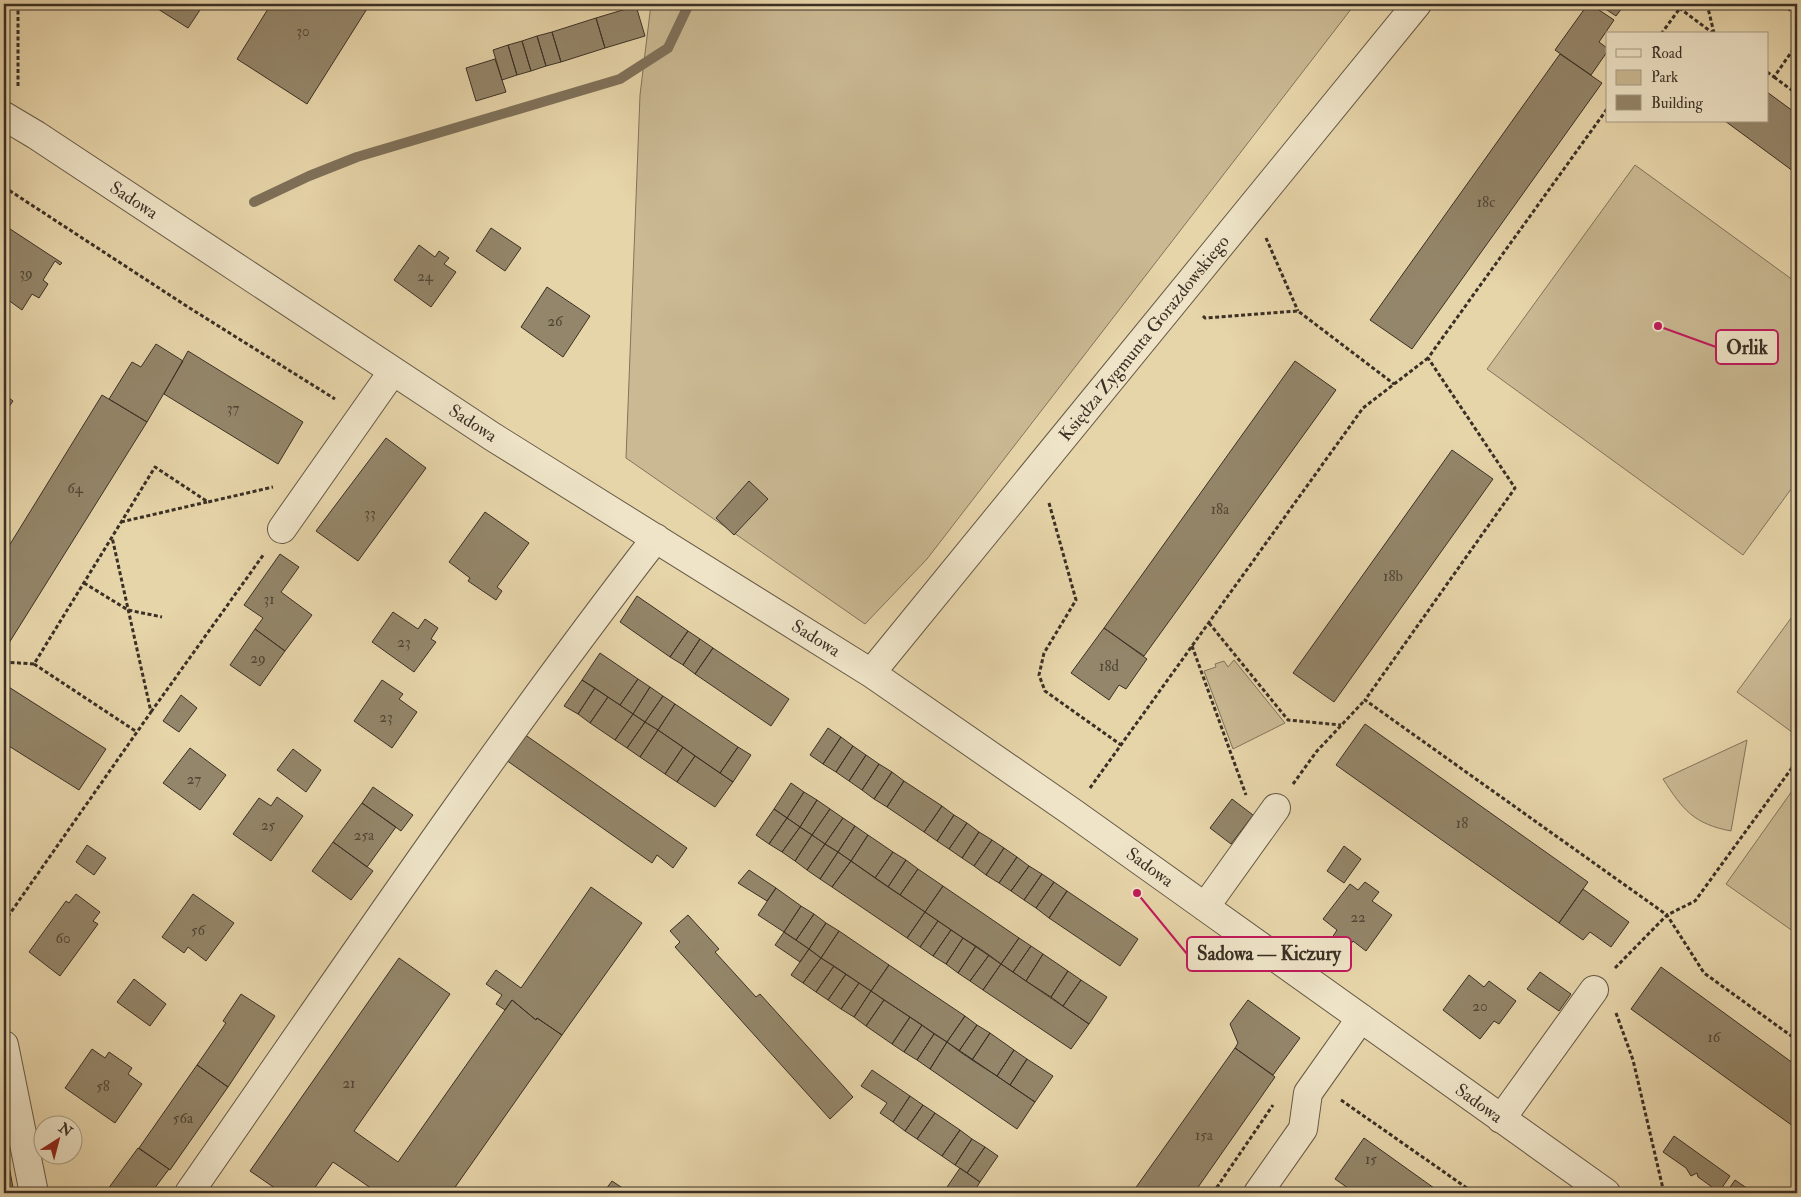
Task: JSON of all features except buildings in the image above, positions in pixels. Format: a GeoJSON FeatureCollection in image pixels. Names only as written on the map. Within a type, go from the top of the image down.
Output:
{"type":"FeatureCollection","features":[{"type":"Feature","properties":{"kind":"street","name":"Księdza Zygmunta Gorazdowskiego"},"geometry":{"type":"LineString","coordinates":[[871,673],[1417,4]]}},
{"type":"Feature","properties":{"kind":"street","name":"Sadowa"},"geometry":{"type":"LineString","coordinates":[[4,116],[36,135],[493,437],[871,673],[1072,812],[1606,1193]]}},
{"type":"Feature","properties":{"kind":"street"},"geometry":{"type":"LineString","coordinates":[[282,529],[393,371]]}},
{"type":"Feature","properties":{"kind":"street"},"geometry":{"type":"LineString","coordinates":[[189,1193],[528,707],[656,538]]}},
{"type":"Feature","properties":{"kind":"street"},"geometry":{"type":"LineString","coordinates":[[1205,907],[1276,808]]}},
{"type":"Feature","properties":{"kind":"street"},"geometry":{"type":"LineString","coordinates":[[1501,1119],[1599,984]]}},
{"type":"Feature","properties":{"kind":"street"},"geometry":{"type":"LineString","coordinates":[[1258,1193],[1303,1129],[1308,1093],[1361,1018]]}},
{"type":"Feature","properties":{"kind":"street"},"geometry":{"type":"LineString","coordinates":[[4,1045],[34,1193]]}},
{"type":"Feature","properties":{"kind":"path"},"geometry":{"type":"LineString","coordinates":[[18,4],[18,86]]}},
{"type":"Feature","properties":{"kind":"path"},"geometry":{"type":"LineString","coordinates":[[1674,4],[1711,32]]}},
{"type":"Feature","properties":{"kind":"path"},"geometry":{"type":"LineString","coordinates":[[1707,4],[1714,32]]}},
{"type":"Feature","properties":{"kind":"path"},"geometry":{"type":"LineString","coordinates":[[1782,4],[1797,15]]}},
{"type":"Feature","properties":{"kind":"path"},"geometry":{"type":"LineString","coordinates":[[1662,32],[1680,8]]}},
{"type":"Feature","properties":{"kind":"path"},"geometry":{"type":"LineString","coordinates":[[1774,77],[1797,44]]}},
{"type":"Feature","properties":{"kind":"path"},"geometry":{"type":"LineString","coordinates":[[1768,73],[1797,94]]}},
{"type":"Feature","properties":{"kind":"path"},"geometry":{"type":"LineString","coordinates":[[1085,795],[1363,408],[1428,358],[1606,110]]}},
{"type":"Feature","properties":{"kind":"path"},"geometry":{"type":"LineString","coordinates":[[4,187],[196,312],[341,403]]}},
{"type":"Feature","properties":{"kind":"path"},"geometry":{"type":"LineString","coordinates":[[1244,216],[1265,235],[1298,311],[1394,384]]}},
{"type":"Feature","properties":{"kind":"path"},"geometry":{"type":"LineString","coordinates":[[1177,298],[1205,318],[1298,311]]}},
{"type":"Feature","properties":{"kind":"path"},"geometry":{"type":"LineString","coordinates":[[1192,646],[1244,795],[1276,808],[1317,751],[1365,700],[1515,488],[1428,358]]}},
{"type":"Feature","properties":{"kind":"path"},"geometry":{"type":"LineString","coordinates":[[34,664],[155,467],[208,502]]}},
{"type":"Feature","properties":{"kind":"path"},"geometry":{"type":"LineString","coordinates":[[1039,467],[1076,600],[1044,653],[1039,675],[1045,691],[1121,745]]}},
{"type":"Feature","properties":{"kind":"path"},"geometry":{"type":"LineString","coordinates":[[121,522],[278,486]]}},
{"type":"Feature","properties":{"kind":"path"},"geometry":{"type":"LineString","coordinates":[[4,922],[282,529]]}},
{"type":"Feature","properties":{"kind":"path"},"geometry":{"type":"LineString","coordinates":[[112,537],[151,712]]}},
{"type":"Feature","properties":{"kind":"path"},"geometry":{"type":"LineString","coordinates":[[84,584],[128,610],[162,617]]}},
{"type":"Feature","properties":{"kind":"path"},"geometry":{"type":"LineString","coordinates":[[1209,623],[1288,720],[1341,725]]}},
{"type":"Feature","properties":{"kind":"path"},"geometry":{"type":"LineString","coordinates":[[4,662],[34,664],[137,732]]}},
{"type":"Feature","properties":{"kind":"path"},"geometry":{"type":"LineString","coordinates":[[1365,700],[1667,916],[1704,973],[1797,1040]]}},
{"type":"Feature","properties":{"kind":"path"},"geometry":{"type":"LineString","coordinates":[[1664,1193],[1633,1060],[1599,984],[1667,916],[1696,901],[1797,761]]}},
{"type":"Feature","properties":{"kind":"path"},"geometry":{"type":"LineString","coordinates":[[1315,1082],[1474,1193]]}},
{"type":"Feature","properties":{"kind":"path"},"geometry":{"type":"LineString","coordinates":[[1213,1193],[1278,1098]]}},
{"type":"Feature","properties":{"kind":"green space"},"geometry":{"type":"Polygon","coordinates":[[[651,4],[1355,4],[927,559],[865,624],[626,458],[640,95],[651,4]]]}},
{"type":"Feature","properties":{"kind":"green space"},"geometry":{"type":"Polygon","coordinates":[[[1635,165],[1797,283],[1797,481],[1743,555],[1487,369],[1635,165]]]}},
{"type":"Feature","properties":{"kind":"green space"},"geometry":{"type":"Polygon","coordinates":[[[1797,610],[1797,733],[1796,735],[1737,692],[1797,610]]]}},
{"type":"Feature","properties":{"kind":"green space"},"geometry":{"type":"Polygon","coordinates":[[[1234,660],[1285,723],[1233,749],[1204,671],[1216,667],[1215,664],[1224,661],[1228,667],[1234,660]]]}},
{"type":"Feature","properties":{"kind":"green space"},"geometry":{"type":"Polygon","coordinates":[[[1747,740],[1731,831],[1698,820],[1677,799],[1663,779],[1747,740]]]}},
{"type":"Feature","properties":{"kind":"green space"},"geometry":{"type":"Polygon","coordinates":[[[1797,784],[1797,934],[1726,884],[1797,784]]]}},
{"type":"Feature","properties":{"kind":"waterway"},"geometry":{"type":"LineString","coordinates":[[254,202],[309,176],[357,157],[620,79],[668,48],[689,4]]}},
{"type":"Feature","properties":{"kind":"place","name":"Orlik"},"geometry":{"type":"Point","coordinates":[1658,326]}},
{"type":"Feature","properties":{"kind":"place","name":"Sadowa — Kiczury"},"geometry":{"type":"Point","coordinates":[1137,893]}}]}
